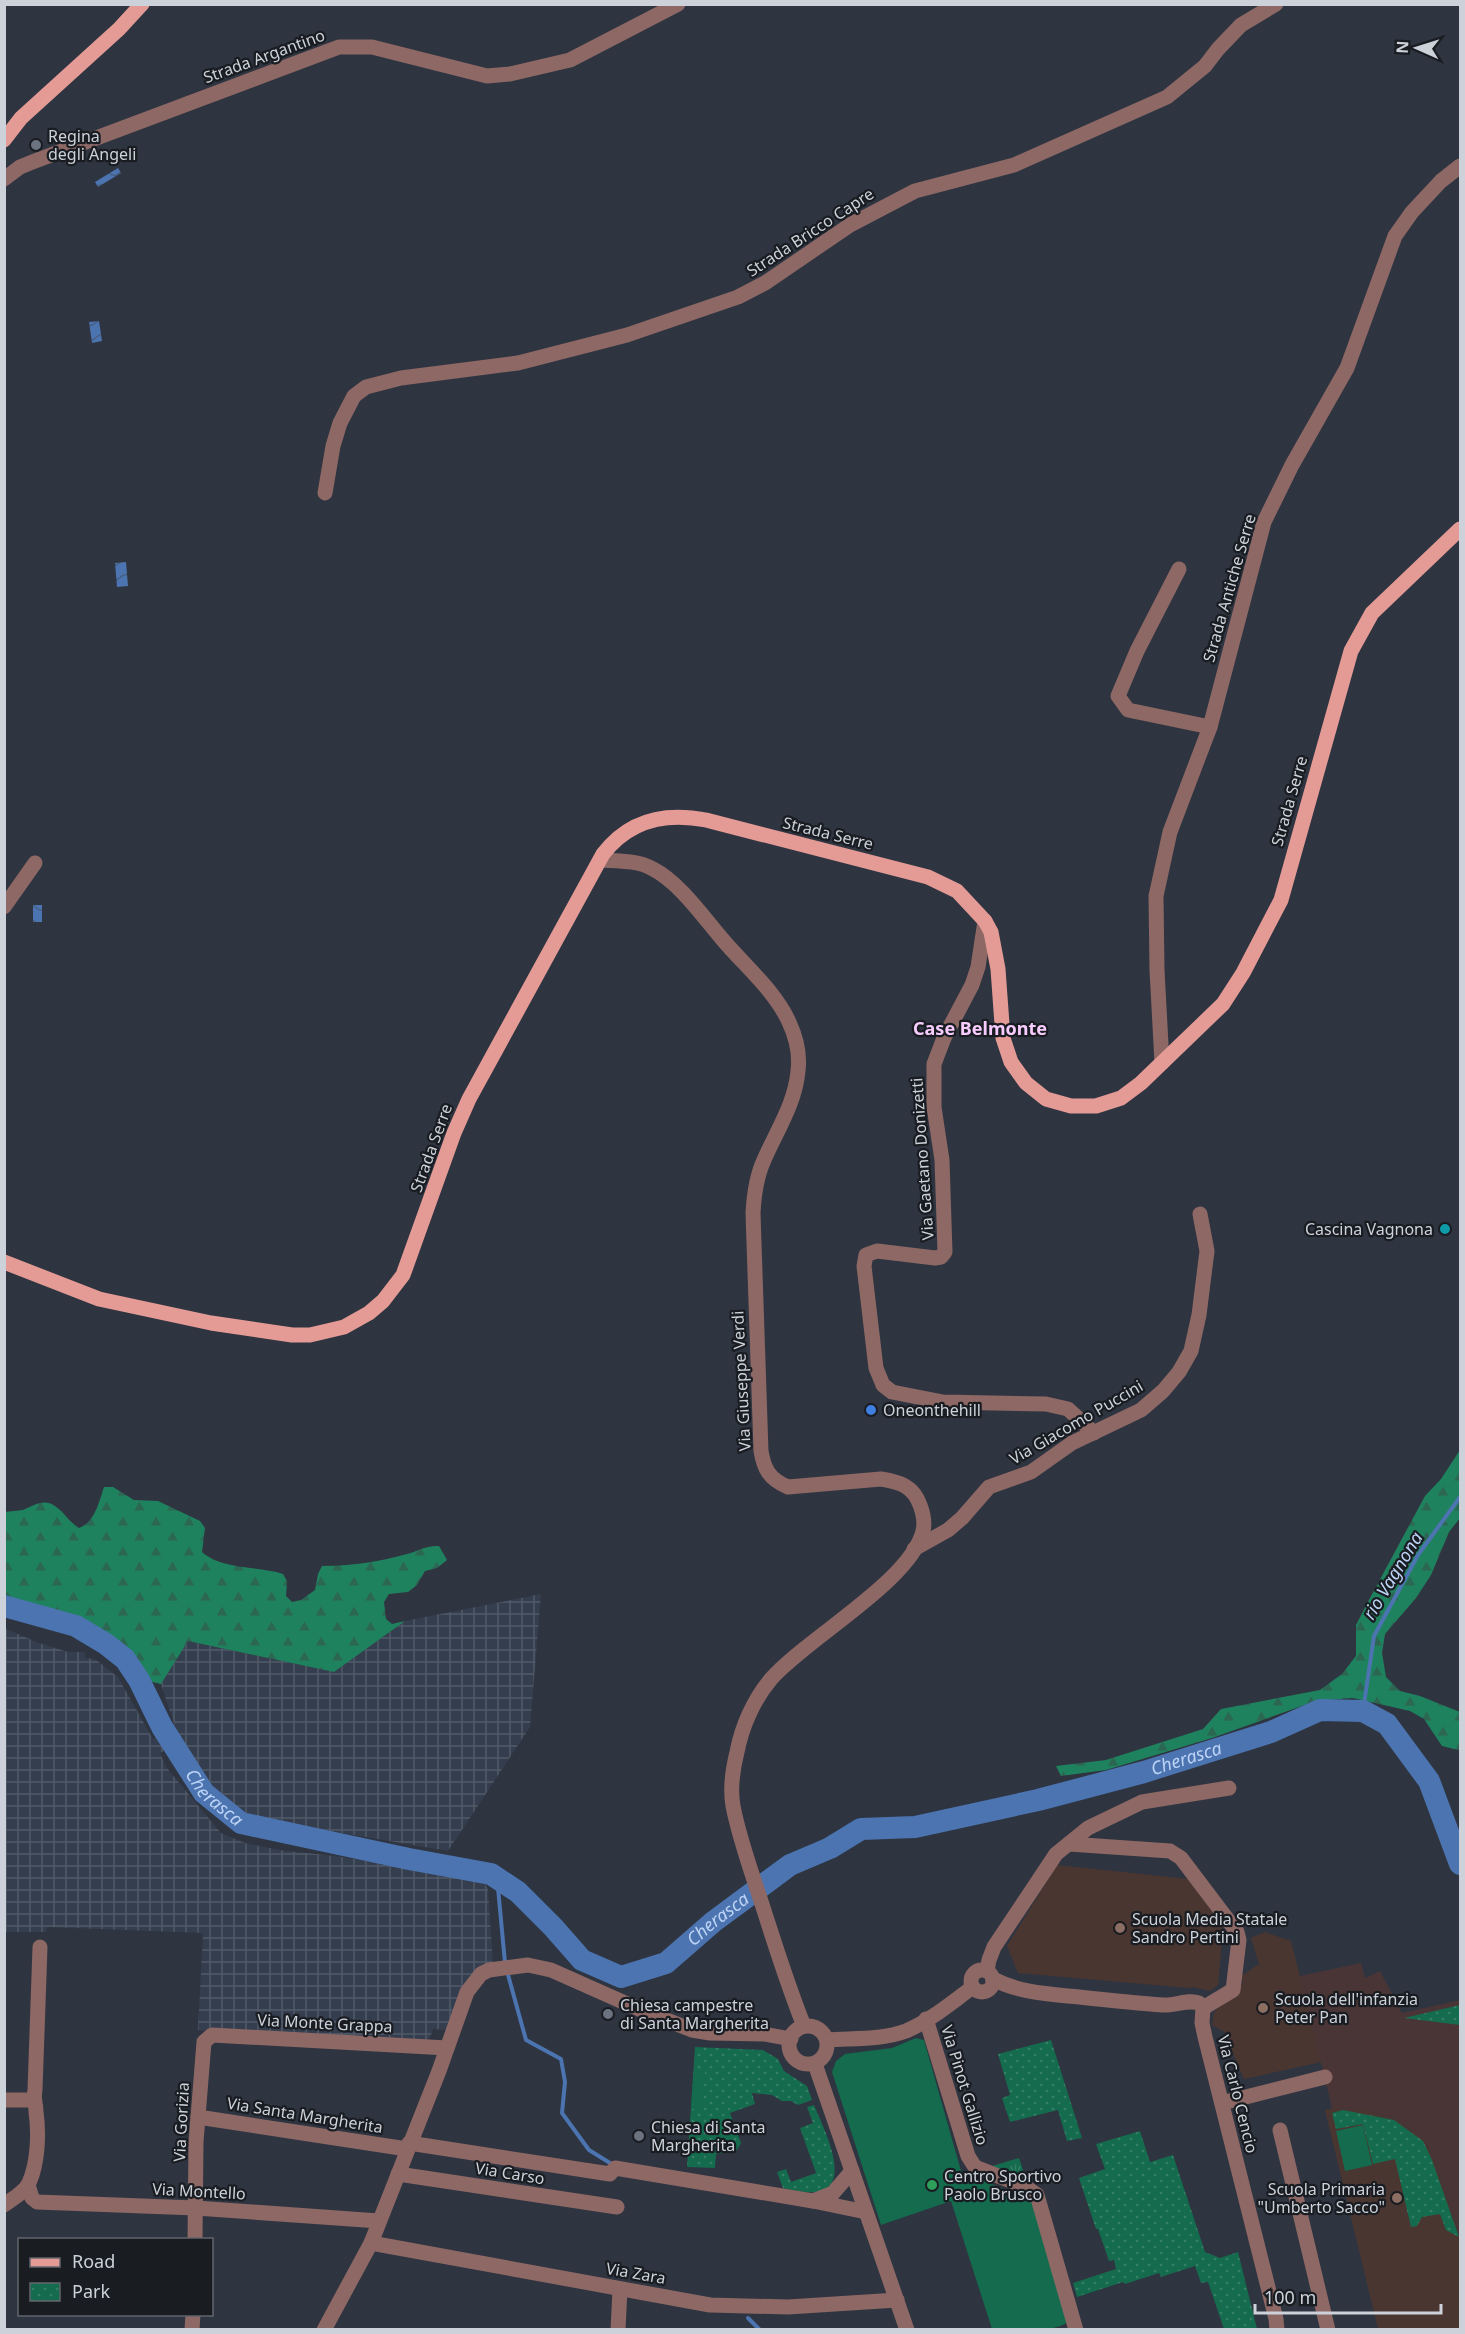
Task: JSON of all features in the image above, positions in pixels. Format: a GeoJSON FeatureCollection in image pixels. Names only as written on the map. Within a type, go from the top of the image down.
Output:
{"type":"FeatureCollection","features":[{"type":"Feature","properties":{"kind":"main road"},"geometry":{"type":"LineString","coordinates":[[4,140],[21,118],[119,29],[142,4]]}},
{"type":"Feature","properties":{"kind":"main road","name":"Strada Serre"},"geometry":{"type":"LineString","coordinates":[[4,1262],[99,1299],[131,1308],[250,1330],[310,1335],[344,1327],[369,1313],[383,1301],[403,1275],[454,1133],[469,1099],[600,860],[617,838],[636,825],[663,817],[693,818],[928,877],[957,891],[985,921],[995,949],[1004,1038],[1011,1062],[1026,1083],[1046,1099],[1071,1107],[1096,1106],[1120,1098],[1141,1083],[1223,1004],[1243,972],[1281,900],[1351,651],[1372,613],[1461,529]]}},
{"type":"Feature","properties":{"kind":"street","name":"Strada Argantino"},"geometry":{"type":"LineString","coordinates":[[4,179],[20,167],[35,160],[339,47],[372,47],[487,76],[510,74],[570,60],[678,4]]}},
{"type":"Feature","properties":{"kind":"street","name":"Strada Bricco Capre"},"geometry":{"type":"LineString","coordinates":[[325,493],[333,446],[340,423],[354,396],[366,387],[401,378],[518,363],[627,335],[738,297],[765,284],[850,225],[888,203],[915,191],[1014,165],[1167,97],[1205,66],[1241,25],[1276,4]]}},
{"type":"Feature","properties":{"kind":"street","name":"Strada Antiche Serre"},"geometry":{"type":"LineString","coordinates":[[1162,1063],[1156,896],[1170,832],[1210,727],[1264,522],[1292,465],[1347,368],[1395,236],[1412,212],[1441,182],[1461,166]]}},
{"type":"Feature","properties":{"kind":"street"},"geometry":{"type":"LineString","coordinates":[[1179,570],[1137,651],[1118,696],[1128,710],[1210,727]]}},
{"type":"Feature","properties":{"kind":"street","name":"Via Giuseppe Verdi"},"geometry":{"type":"LineString","coordinates":[[600,860],[641,864],[660,873],[684,895],[767,990],[789,1022],[798,1055],[796,1086],[790,1107],[763,1162],[756,1188],[753,1213],[761,1451],[764,1467],[778,1483],[788,1486],[881,1479],[897,1482],[908,1486],[917,1496],[924,1522],[922,1533],[902,1567],[784,1665],[770,1680],[748,1715],[736,1753],[733,1806],[749,1864],[790,1991],[804,2026]]}},
{"type":"Feature","properties":{"kind":"street"},"geometry":{"type":"LineString","coordinates":[[4,907],[35,863]]}},
{"type":"Feature","properties":{"kind":"street","name":"Via Gaetano Donizetti"},"geometry":{"type":"LineString","coordinates":[[985,921],[978,967],[972,985],[944,1038],[934,1064],[934,1107],[942,1161],[945,1252],[941,1257],[936,1258],[877,1251],[869,1253],[864,1258],[878,1377],[883,1385],[892,1392],[927,1400],[1046,1404],[1068,1409],[1094,1433]]}},
{"type":"Feature","properties":{"kind":"street","name":"Via Giacomo Puccini"},"geometry":{"type":"LineString","coordinates":[[914,1549],[955,1524],[989,1487],[1030,1472],[1072,1443],[1140,1410],[1163,1392],[1191,1351],[1199,1315],[1207,1251],[1200,1214]]}},
{"type":"Feature","properties":{"kind":"street"},"geometry":{"type":"LineString","coordinates":[[990,1975],[988,1960],[1014,1916],[1056,1854],[1088,1828],[1142,1802],[1229,1788]]}},
{"type":"Feature","properties":{"kind":"street"},"geometry":{"type":"LineString","coordinates":[[827,2040],[887,2036],[906,2031],[973,1987],[971,1980],[980,1970],[1010,1988],[1171,2006],[1194,2001],[1199,2002],[1203,2008],[1233,1990],[1239,1940],[1237,1932],[1180,1858],[1170,1851],[1069,1844]]}},
{"type":"Feature","properties":{"kind":"street"},"geometry":{"type":"LineString","coordinates":[[8,2198],[28,2185],[33,2167],[37,2135],[36,2110],[32,2100],[35,2090],[40,1947]]}},
{"type":"Feature","properties":{"kind":"street"},"geometry":{"type":"LineString","coordinates":[[324,2330],[371,2243],[467,1992],[481,1974],[506,1966],[528,1965],[551,1970],[640,2010],[692,2030],[710,2033],[764,2034],[790,2039]]}},
{"type":"Feature","properties":{"kind":"street","name":"Via Carlo Cencio"},"geometry":{"type":"LineString","coordinates":[[1203,2008],[1202,2023],[1277,2330]]}},
{"type":"Feature","properties":{"kind":"street","name":"Via Pinot Gallizio"},"geometry":{"type":"LineString","coordinates":[[926,2019],[968,2156],[975,2167],[1024,2186],[1037,2195],[1076,2330]]}},
{"type":"Feature","properties":{"kind":"street"},"geometry":{"type":"LineString","coordinates":[[804,2026],[820,2030],[827,2040],[826,2051],[815,2064],[797,2061],[790,2051],[790,2039],[804,2026]]}},
{"type":"Feature","properties":{"kind":"street","name":"Via Monte Grappa"},"geometry":{"type":"LineString","coordinates":[[204,2042],[212,2035],[447,2048]]}},
{"type":"Feature","properties":{"kind":"street","name":"Via Gorizia"},"geometry":{"type":"LineString","coordinates":[[195,2238],[198,2117],[204,2042]]}},
{"type":"Feature","properties":{"kind":"street"},"geometry":{"type":"LineString","coordinates":[[815,2064],[907,2330]]}},
{"type":"Feature","properties":{"kind":"street"},"geometry":{"type":"LineString","coordinates":[[1222,2103],[1325,2077]]}},
{"type":"Feature","properties":{"kind":"street"},"geometry":{"type":"LineString","coordinates":[[4,2100],[32,2100]]}},
{"type":"Feature","properties":{"kind":"street","name":"Via Santa Margherita"},"geometry":{"type":"LineString","coordinates":[[198,2117],[610,2174],[615,2168],[813,2201]]}},
{"type":"Feature","properties":{"kind":"street"},"geometry":{"type":"LineString","coordinates":[[1280,2130],[1328,2330]]}},
{"type":"Feature","properties":{"kind":"street"},"geometry":{"type":"LineString","coordinates":[[813,2201],[832,2193],[852,2171]]}},
{"type":"Feature","properties":{"kind":"street","name":"Via Carso"},"geometry":{"type":"LineString","coordinates":[[398,2174],[616,2206]]}},
{"type":"Feature","properties":{"kind":"street","name":"Via Montello"},"geometry":{"type":"LineString","coordinates":[[28,2185],[32,2198],[38,2202],[195,2208],[379,2221]]}},
{"type":"Feature","properties":{"kind":"street"},"geometry":{"type":"LineString","coordinates":[[813,2201],[866,2212]]}},
{"type":"Feature","properties":{"kind":"street","name":"Via Zara"},"geometry":{"type":"LineString","coordinates":[[371,2243],[710,2305],[788,2307],[897,2300]]}},
{"type":"Feature","properties":{"kind":"street"},"geometry":{"type":"LineString","coordinates":[[618,2330],[620,2289]]}},
{"type":"Feature","properties":{"kind":"shaded area"},"geometry":{"type":"Polygon","coordinates":[[[541,1594],[530,1727],[448,1851],[242,1816],[212,1793],[196,1771],[182,1743],[160,1753],[166,1767],[221,1833],[245,1843],[477,1879],[485,1883],[488,1890],[493,1964],[447,2030],[433,2029],[428,2043],[198,2030],[203,1933],[47,1927],[46,1932],[5,1932],[4,1628],[68,1652],[85,1652],[85,1658],[95,1659],[118,1677],[153,1739],[175,1727],[161,1684],[188,1641],[334,1672],[405,1621],[541,1594]]]}},
{"type":"Feature","properties":{"kind":"shaded area","name":"Scuola Media Statale Sandro Pertini"},"geometry":{"type":"Polygon","coordinates":[[[1057,1865],[1188,1879],[1222,1925],[1218,1985],[1210,1991],[1193,1987],[1018,1973],[1007,1946],[1057,1865]]]}},
{"type":"Feature","properties":{"kind":"shaded area","name":"Scuola dell'infanzia Peter Pan"},"geometry":{"type":"Polygon","coordinates":[[[1265,1932],[1291,1941],[1322,2062],[1244,2079],[1232,2051],[1228,2034],[1212,2025],[1214,2012],[1243,1984],[1241,1976],[1259,1964],[1251,1938],[1265,1932]]]}},
{"type":"Feature","properties":{"kind":"shaded area"},"geometry":{"type":"Polygon","coordinates":[[[1361,1963],[1365,1978],[1380,1971],[1402,2013],[1460,2000],[1460,2237],[1434,2158],[1424,2140],[1395,2118],[1368,2111],[1332,2108],[1300,1976],[1361,1963]]]}},
{"type":"Feature","properties":{"kind":"shaded area","name":"Scuola Primaria \"Umberto Sacco\""},"geometry":{"type":"Polygon","coordinates":[[[1337,2107],[1368,2111],[1395,2118],[1424,2140],[1434,2158],[1460,2237],[1460,2329],[1378,2329],[1325,2110],[1337,2107]]]}},
{"type":"Feature","properties":{"kind":"green space"},"geometry":{"type":"Polygon","coordinates":[[[1460,1450],[1460,1518],[1449,1532],[1431,1575],[1416,1598],[1385,1634],[1382,1653],[1386,1677],[1400,1691],[1420,1696],[1460,1712],[1460,1748],[1458,1750],[1442,1746],[1424,1719],[1410,1711],[1353,1698],[1316,1701],[1212,1738],[1106,1770],[1061,1776],[1056,1766],[1106,1760],[1203,1729],[1221,1709],[1320,1690],[1342,1674],[1356,1656],[1356,1625],[1370,1598],[1425,1496],[1441,1479],[1460,1450]]]}},
{"type":"Feature","properties":{"kind":"green space"},"geometry":{"type":"Polygon","coordinates":[[[104,1487],[113,1487],[134,1500],[158,1501],[200,1521],[205,1528],[202,1552],[210,1558],[230,1565],[283,1574],[287,1581],[286,1596],[292,1602],[301,1600],[315,1590],[322,1566],[375,1561],[435,1546],[439,1546],[447,1560],[437,1568],[425,1571],[417,1585],[408,1592],[389,1594],[384,1602],[386,1619],[392,1624],[405,1621],[334,1672],[188,1641],[161,1684],[144,1680],[132,1661],[110,1642],[88,1628],[67,1618],[5,1601],[5,1512],[23,1510],[39,1504],[51,1504],[79,1528],[93,1516],[104,1487]]]}},
{"type":"Feature","properties":{"kind":"green space"},"geometry":{"type":"Polygon","coordinates":[[[1460,2005],[1460,2025],[1404,2018],[1460,2005]]]}},
{"type":"Feature","properties":{"kind":"green space","name":"Centro Sportivo Paolo Brusco"},"geometry":{"type":"Polygon","coordinates":[[[916,2038],[924,2040],[961,2171],[1029,2200],[1033,2204],[1068,2321],[1063,2325],[1044,2329],[992,2329],[951,2201],[881,2225],[832,2072],[836,2061],[845,2054],[892,2048],[916,2038]]]}},
{"type":"Feature","properties":{"kind":"green space"},"geometry":{"type":"Polygon","coordinates":[[[1051,2040],[1082,2138],[1067,2141],[1058,2110],[1010,2122],[1002,2098],[1010,2095],[998,2054],[1051,2040]]]}},
{"type":"Feature","properties":{"kind":"green space"},"geometry":{"type":"Polygon","coordinates":[[[695,2047],[763,2050],[778,2059],[784,2071],[807,2086],[812,2100],[798,2105],[791,2101],[782,2101],[772,2095],[752,2093],[755,2104],[730,2113],[741,2143],[737,2150],[716,2154],[715,2168],[687,2167],[695,2047]]]}},
{"type":"Feature","properties":{"kind":"green space"},"geometry":{"type":"Polygon","coordinates":[[[694,2071],[705,2072],[702,2109],[691,2109],[694,2071]]]}},
{"type":"Feature","properties":{"kind":"green space"},"geometry":{"type":"Polygon","coordinates":[[[814,2105],[833,2155],[835,2168],[833,2180],[827,2188],[815,2192],[783,2188],[777,2172],[786,2169],[791,2182],[816,2173],[800,2128],[813,2123],[807,2107],[814,2105]]]}},
{"type":"Feature","properties":{"kind":"green space"},"geometry":{"type":"Polygon","coordinates":[[[1343,2110],[1394,2120],[1423,2141],[1459,2237],[1446,2230],[1440,2214],[1422,2217],[1417,2226],[1411,2227],[1395,2159],[1373,2164],[1363,2124],[1336,2129],[1332,2113],[1343,2110]]]}},
{"type":"Feature","properties":{"kind":"green space"},"geometry":{"type":"Polygon","coordinates":[[[1363,2125],[1372,2165],[1345,2171],[1336,2131],[1363,2125]]]}},
{"type":"Feature","properties":{"kind":"green space"},"geometry":{"type":"Polygon","coordinates":[[[1140,2131],[1150,2162],[1173,2155],[1205,2252],[1220,2258],[1238,2252],[1257,2329],[1224,2329],[1208,2282],[1201,2283],[1195,2266],[1161,2277],[1159,2273],[1125,2284],[1123,2282],[1077,2297],[1073,2283],[1116,2269],[1114,2260],[1109,2261],[1079,2178],[1105,2169],[1096,2144],[1140,2131]]]}},
{"type":"Feature","properties":{"kind":"green space"},"geometry":{"type":"Polygon","coordinates":[[[1019,2158],[1026,2179],[992,2166],[1019,2158]]]}},
{"type":"Feature","properties":{"kind":"water"},"geometry":{"type":"Polygon","coordinates":[[[118,168],[121,173],[98,187],[95,182],[118,168]]]}},
{"type":"Feature","properties":{"kind":"water"},"geometry":{"type":"Polygon","coordinates":[[[99,321],[102,341],[92,343],[89,322],[99,321]]]}},
{"type":"Feature","properties":{"kind":"water"},"geometry":{"type":"Polygon","coordinates":[[[126,562],[128,586],[117,587],[115,563],[126,562]]]}},
{"type":"Feature","properties":{"kind":"water"},"geometry":{"type":"Polygon","coordinates":[[[33,905],[42,905],[42,922],[33,922],[33,905]]]}},
{"type":"Feature","properties":{"kind":"waterway","name":"rio Vagnona"},"geometry":{"type":"LineString","coordinates":[[1363,1711],[1374,1636],[1418,1555],[1460,1497]]}},
{"type":"Feature","properties":{"kind":"waterway","name":"Cherasca"},"geometry":{"type":"LineString","coordinates":[[4,1606],[76,1626],[106,1644],[125,1659],[139,1680],[162,1727],[204,1793],[241,1823],[491,1874],[518,1892],[582,1960],[621,1977],[666,1963],[713,1922],[790,1865],[830,1848],[861,1829],[915,1827],[1038,1800],[1144,1772],[1271,1732],[1320,1710],[1363,1711],[1387,1724],[1429,1781],[1460,1864]]}},
{"type":"Feature","properties":{"kind":"waterway"},"geometry":{"type":"LineString","coordinates":[[497,1877],[505,1963]]}},
{"type":"Feature","properties":{"kind":"waterway"},"geometry":{"type":"LineString","coordinates":[[507,1971],[526,2040],[561,2059],[565,2082],[562,2113],[589,2150],[610,2163]]}},
{"type":"Feature","properties":{"kind":"waterway"},"geometry":{"type":"LineString","coordinates":[[748,2318],[760,2330]]}},
{"type":"Feature","properties":{"kind":"place","name":"Regina degli Angeli"},"geometry":{"type":"Point","coordinates":[36,145]}},
{"type":"Feature","properties":{"kind":"place","name":"Cascina Vagnona"},"geometry":{"type":"Point","coordinates":[1445,1229]}},
{"type":"Feature","properties":{"kind":"place","name":"Oneonthehill"},"geometry":{"type":"Point","coordinates":[871,1410]}},
{"type":"Feature","properties":{"kind":"place","name":"Scuola Media Statale Sandro Pertini"},"geometry":{"type":"Point","coordinates":[1120,1928]}},
{"type":"Feature","properties":{"kind":"place","name":"Scuola dell'infanzia Peter Pan"},"geometry":{"type":"Point","coordinates":[1263,2008]}},
{"type":"Feature","properties":{"kind":"place","name":"Chiesa campestre di Santa Margherita"},"geometry":{"type":"Point","coordinates":[608,2014]}},
{"type":"Feature","properties":{"kind":"place","name":"Chiesa di Santa Margherita"},"geometry":{"type":"Point","coordinates":[639,2136]}},
{"type":"Feature","properties":{"kind":"place","name":"Centro Sportivo Paolo Brusco"},"geometry":{"type":"Point","coordinates":[932,2185]}},
{"type":"Feature","properties":{"kind":"place","name":"Scuola Primaria \"Umberto Sacco\""},"geometry":{"type":"Point","coordinates":[1397,2198]}},
{"type":"Feature","properties":{"kind":"district","name":"Case Belmonte"},"geometry":{"type":"Point","coordinates":[980,1029]}}]}
